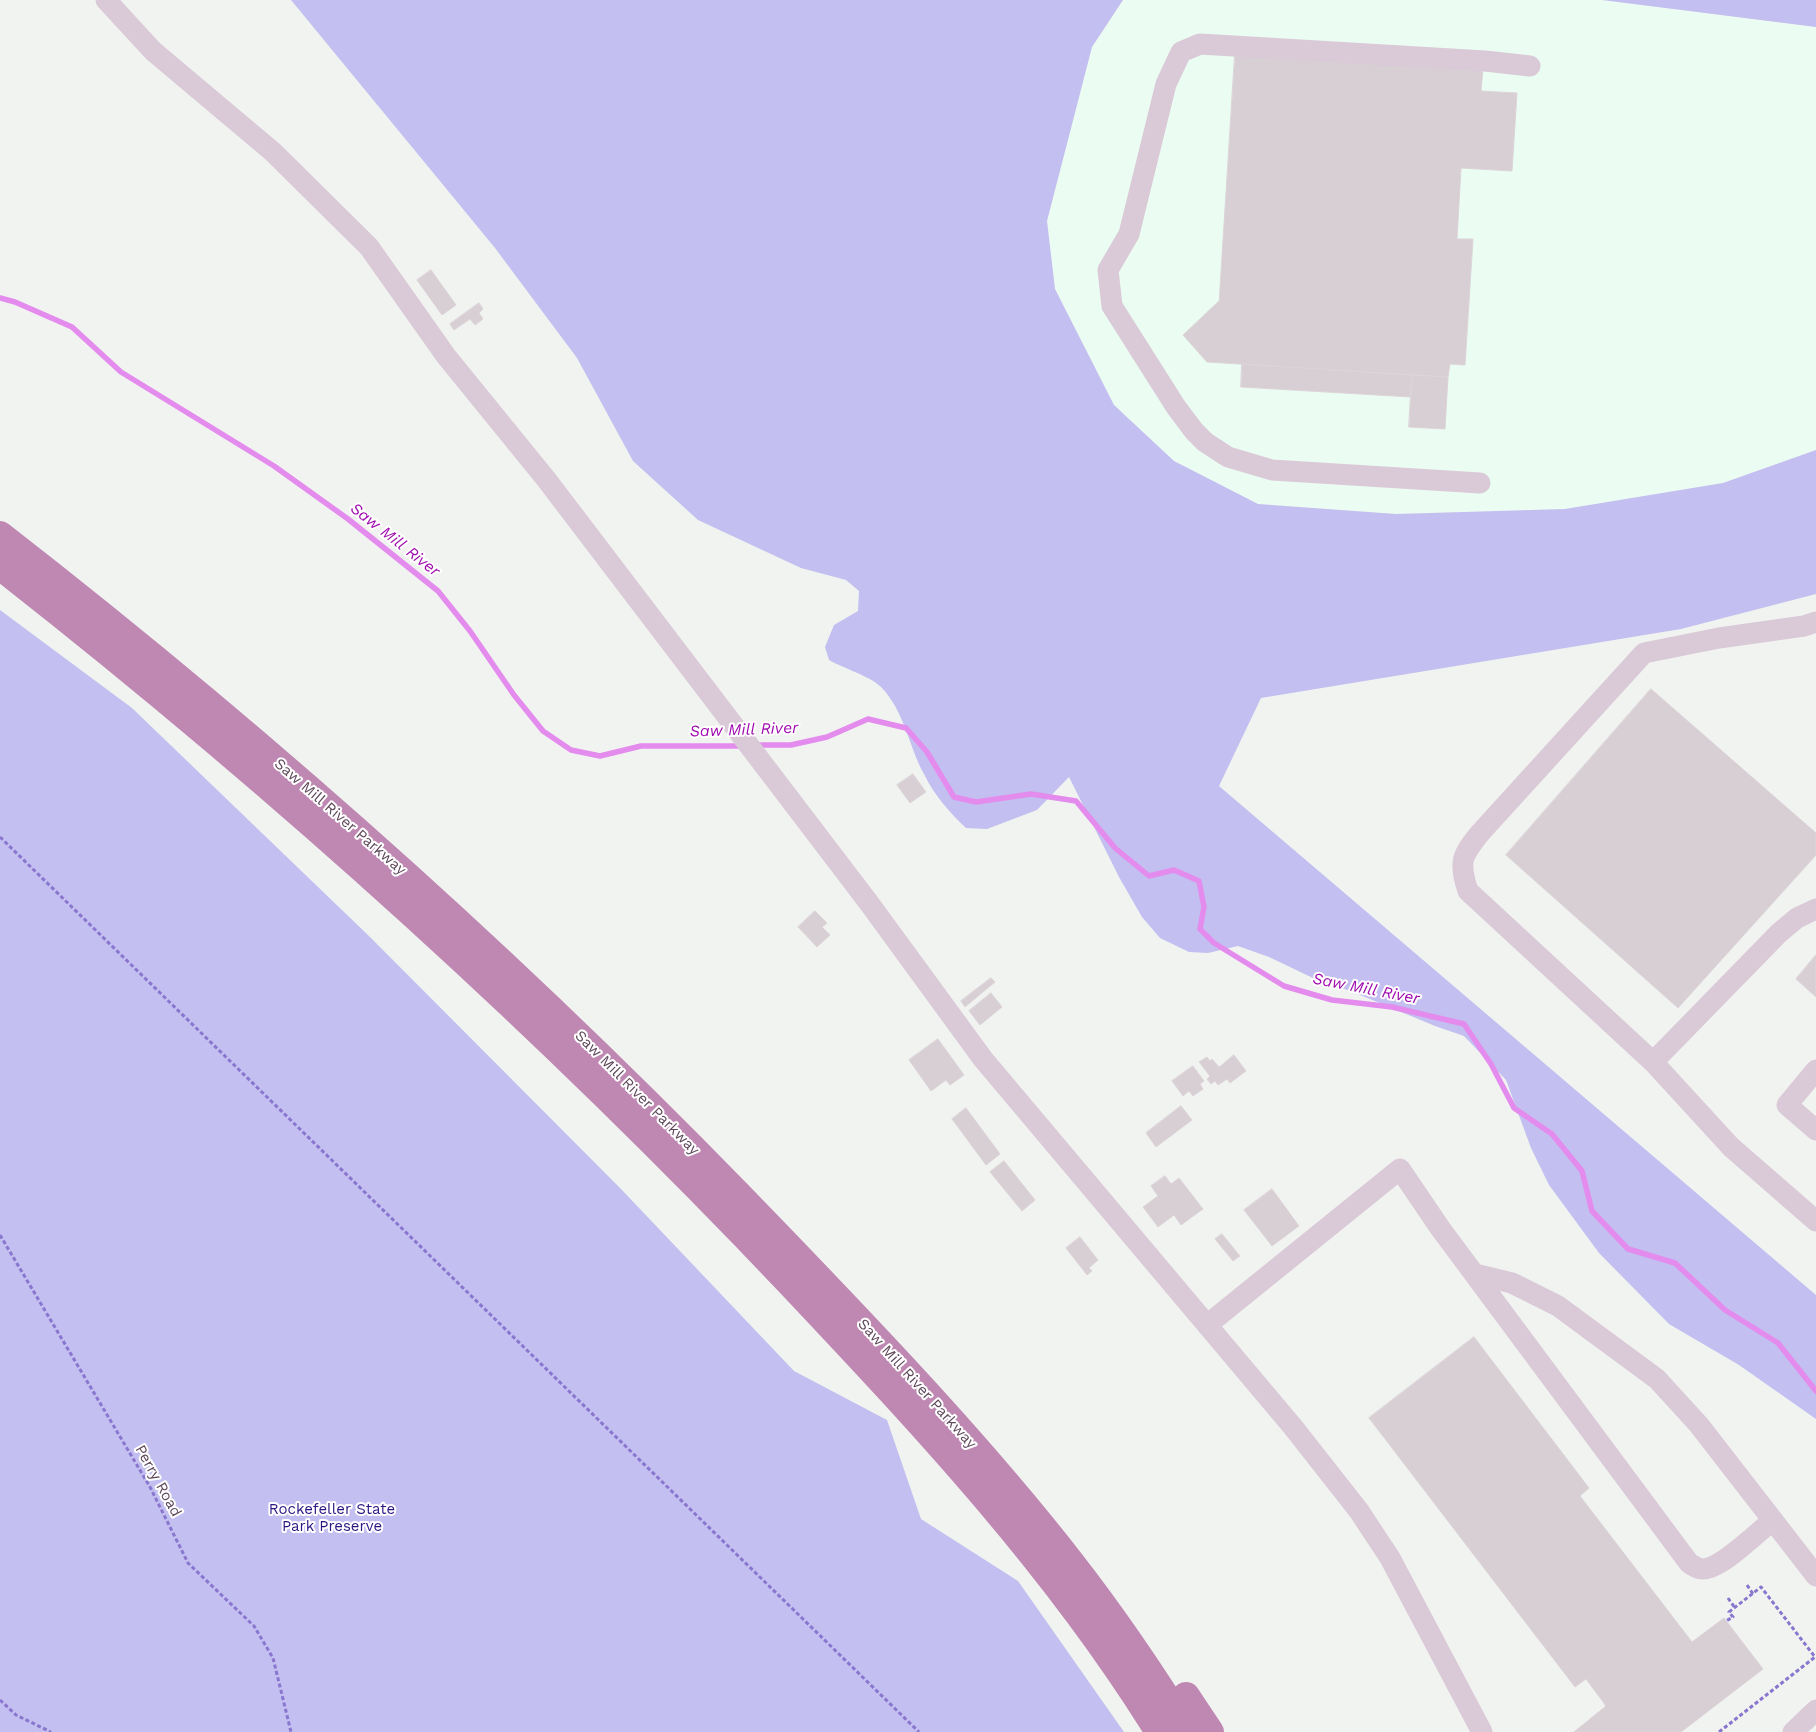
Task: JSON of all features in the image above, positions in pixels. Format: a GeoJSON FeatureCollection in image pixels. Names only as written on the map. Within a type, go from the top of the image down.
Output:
{"type":"FeatureCollection","features":[{"type":"Feature","properties":{"kind":"highway","name":"Saw Mill River Parkway"},"geometry":{"type":"LineString","coordinates":[[0,535],[130,638],[294,776],[455,918],[586,1042],[737,1193],[861,1322],[981,1455],[1073,1565],[1116,1622],[1188,1732]]}},
{"type":"Feature","properties":{"kind":"highway","name":"Saw Mill River Parkway"},"geometry":{"type":"LineString","coordinates":[[0,566],[135,674],[346,853],[522,1016],[679,1169],[869,1367],[1004,1519],[1090,1629],[1159,1732]]}},
{"type":"Feature","properties":{"kind":"highway"},"geometry":{"type":"LineString","coordinates":[[1073,1565],[1164,1667],[1210,1732]]}},
{"type":"Feature","properties":{"kind":"lane"},"geometry":{"type":"LineString","coordinates":[[106,0],[153,51],[273,152],[369,247],[446,356],[546,479],[869,903],[983,1059],[1293,1427],[1359,1511],[1390,1558],[1482,1732]]}},
{"type":"Feature","properties":{"kind":"lane"},"geometry":{"type":"LineString","coordinates":[[1480,483],[1272,470],[1242,463],[1217,450],[1184,420],[1112,306],[1108,270],[1128,234],[1166,84],[1181,52],[1200,44],[1485,61],[1530,66]]}},
{"type":"Feature","properties":{"kind":"lane"},"geometry":{"type":"LineString","coordinates":[[1816,622],[1804,626],[1719,638],[1644,653],[1464,853],[1463,875],[1468,891],[1653,1062],[1731,1147],[1816,1220]]}},
{"type":"Feature","properties":{"kind":"lane"},"geometry":{"type":"LineString","coordinates":[[1653,1062],[1779,933],[1797,918],[1816,909]]}},
{"type":"Feature","properties":{"kind":"lane"},"geometry":{"type":"LineString","coordinates":[[1816,1070],[1787,1105],[1816,1130]]}},
{"type":"Feature","properties":{"kind":"lane"},"geometry":{"type":"LineString","coordinates":[[1207,1325],[1400,1169],[1475,1274],[1689,1563],[1697,1569],[1705,1570],[1719,1564],[1773,1520]]}},
{"type":"Feature","properties":{"kind":"lane"},"geometry":{"type":"LineString","coordinates":[[1475,1274],[1512,1283],[1558,1306],[1657,1379],[1700,1425],[1816,1576]]}},
{"type":"Feature","properties":{"kind":"lane"},"geometry":{"type":"LineString","coordinates":[[1785,1732],[1794,1732],[1816,1710]]}},
{"type":"Feature","properties":{"kind":"path"},"geometry":{"type":"LineString","coordinates":[[0,837],[920,1732]]}},
{"type":"Feature","properties":{"kind":"path","name":"Perry Road"},"geometry":{"type":"LineString","coordinates":[[0,1235],[150,1487],[188,1563],[254,1626],[273,1658],[291,1732]]}},
{"type":"Feature","properties":{"kind":"path"},"geometry":{"type":"LineString","coordinates":[[1747,1585],[1753,1594]]}},
{"type":"Feature","properties":{"kind":"path"},"geometry":{"type":"LineString","coordinates":[[1719,1732],[1815,1657],[1761,1587],[1729,1612],[1733,1617],[1726,1622]]}},
{"type":"Feature","properties":{"kind":"path"},"geometry":{"type":"LineString","coordinates":[[1728,1598],[1735,1608]]}},
{"type":"Feature","properties":{"kind":"path"},"geometry":{"type":"LineString","coordinates":[[0,1700],[16,1715],[51,1732]]}},
{"type":"Feature","properties":{"kind":"shaded area"},"geometry":{"type":"Polygon","coordinates":[[[1123,0],[1602,0],[1816,27],[1816,450],[1723,483],[1565,509],[1396,514],[1258,504],[1174,461],[1114,406],[1055,289],[1047,221],[1092,47],[1123,0]]]}},
{"type":"Feature","properties":{"kind":"green space"},"geometry":{"type":"Polygon","coordinates":[[[291,0],[1123,0],[1092,47],[1047,221],[1055,289],[1114,405],[1174,461],[1258,504],[1396,514],[1565,509],[1723,483],[1816,450],[1816,594],[1681,629],[1261,698],[1219,786],[1816,1295],[1816,1419],[1739,1365],[1669,1324],[1599,1253],[1549,1185],[1531,1148],[1506,1080],[1464,1036],[1313,978],[1269,957],[1238,946],[1208,953],[1189,952],[1160,938],[1142,917],[1119,877],[1069,777],[1037,810],[987,829],[966,828],[943,803],[928,782],[901,717],[880,686],[863,675],[829,660],[825,647],[834,625],[858,611],[859,591],[846,580],[801,568],[698,520],[633,461],[577,358],[495,248],[291,0]]]}},
{"type":"Feature","properties":{"kind":"green space"},"geometry":{"type":"Polygon","coordinates":[[[1602,0],[1816,0],[1816,27],[1602,0]]]}},
{"type":"Feature","properties":{"kind":"green space","name":"Rockefeller State Park Preserve"},"geometry":{"type":"Polygon","coordinates":[[[0,610],[132,708],[370,937],[621,1189],[794,1371],[887,1420],[921,1519],[1018,1581],[1124,1732],[0,1732],[0,610]]]}},
{"type":"Feature","properties":{"kind":"building"},"geometry":{"type":"Polygon","coordinates":[[[1235,54],[1483,69],[1481,91],[1517,93],[1512,171],[1461,168],[1457,239],[1473,239],[1465,365],[1450,364],[1448,377],[1207,362],[1183,335],[1219,301],[1235,54]]]}},
{"type":"Feature","properties":{"kind":"building"},"geometry":{"type":"Polygon","coordinates":[[[431,270],[456,305],[442,315],[417,280],[431,270]]]}},
{"type":"Feature","properties":{"kind":"building"},"geometry":{"type":"Polygon","coordinates":[[[479,303],[483,309],[479,313],[483,319],[475,325],[470,319],[454,330],[450,324],[479,303]]]}},
{"type":"Feature","properties":{"kind":"building"},"geometry":{"type":"Polygon","coordinates":[[[1242,364],[1412,375],[1411,397],[1241,387],[1242,364]]]}},
{"type":"Feature","properties":{"kind":"building"},"geometry":{"type":"Polygon","coordinates":[[[1412,375],[1448,377],[1445,429],[1409,427],[1412,375]]]}},
{"type":"Feature","properties":{"kind":"building"},"geometry":{"type":"Polygon","coordinates":[[[1651,689],[1816,833],[1816,855],[1678,1008],[1506,855],[1651,689]]]}},
{"type":"Feature","properties":{"kind":"building"},"geometry":{"type":"Polygon","coordinates":[[[913,774],[926,792],[910,803],[897,785],[913,774]]]}},
{"type":"Feature","properties":{"kind":"building"},"geometry":{"type":"Polygon","coordinates":[[[815,911],[827,923],[822,927],[830,935],[817,947],[798,927],[815,911]]]}},
{"type":"Feature","properties":{"kind":"building"},"geometry":{"type":"Polygon","coordinates":[[[1816,955],[1816,997],[1796,979],[1816,955]]]}},
{"type":"Feature","properties":{"kind":"building"},"geometry":{"type":"Polygon","coordinates":[[[991,978],[995,982],[965,1007],[961,1001],[991,978]]]}},
{"type":"Feature","properties":{"kind":"building"},"geometry":{"type":"Polygon","coordinates":[[[991,993],[1002,1007],[980,1025],[969,1011],[991,993]]]}},
{"type":"Feature","properties":{"kind":"building"},"geometry":{"type":"Polygon","coordinates":[[[938,1039],[964,1075],[950,1085],[946,1080],[931,1091],[909,1060],[938,1039]]]}},
{"type":"Feature","properties":{"kind":"building"},"geometry":{"type":"Polygon","coordinates":[[[1234,1055],[1246,1071],[1230,1083],[1227,1079],[1218,1085],[1215,1081],[1211,1084],[1207,1079],[1210,1076],[1199,1062],[1207,1057],[1210,1061],[1212,1059],[1219,1067],[1234,1055]]]}},
{"type":"Feature","properties":{"kind":"building"},"geometry":{"type":"Polygon","coordinates":[[[1193,1066],[1204,1081],[1200,1084],[1203,1089],[1193,1096],[1189,1091],[1183,1096],[1172,1081],[1193,1066]]]}},
{"type":"Feature","properties":{"kind":"building"},"geometry":{"type":"Polygon","coordinates":[[[1181,1106],[1192,1120],[1156,1147],[1146,1133],[1181,1106]]]}},
{"type":"Feature","properties":{"kind":"building"},"geometry":{"type":"Polygon","coordinates":[[[966,1108],[1000,1154],[986,1165],[952,1119],[966,1108]]]}},
{"type":"Feature","properties":{"kind":"building"},"geometry":{"type":"Polygon","coordinates":[[[1004,1161],[1035,1200],[1022,1211],[990,1172],[1004,1161]]]}},
{"type":"Feature","properties":{"kind":"building"},"geometry":{"type":"Polygon","coordinates":[[[1165,1176],[1171,1184],[1179,1178],[1203,1209],[1181,1225],[1174,1215],[1158,1227],[1143,1207],[1158,1196],[1151,1186],[1165,1176]]]}},
{"type":"Feature","properties":{"kind":"building"},"geometry":{"type":"Polygon","coordinates":[[[1272,1189],[1299,1226],[1272,1246],[1244,1210],[1272,1189]]]}},
{"type":"Feature","properties":{"kind":"building"},"geometry":{"type":"Polygon","coordinates":[[[1222,1234],[1240,1256],[1233,1261],[1215,1239],[1222,1234]]]}},
{"type":"Feature","properties":{"kind":"building"},"geometry":{"type":"Polygon","coordinates":[[[1080,1237],[1098,1260],[1089,1268],[1092,1271],[1087,1275],[1066,1248],[1080,1237]]]}},
{"type":"Feature","properties":{"kind":"building"},"geometry":{"type":"Polygon","coordinates":[[[1474,1337],[1589,1488],[1580,1496],[1692,1642],[1724,1618],[1763,1669],[1681,1732],[1574,1732],[1606,1706],[1586,1679],[1575,1687],[1369,1418],[1474,1337]]]}},
{"type":"Feature","properties":{"kind":"waterway","name":"Saw Mill River"},"geometry":{"type":"LineString","coordinates":[[0,298],[15,302],[72,327],[121,372],[274,466],[348,519],[438,591],[470,631],[514,695],[543,731],[571,750],[600,756],[641,746],[743,746]]}},
{"type":"Feature","properties":{"kind":"waterway","name":"Saw Mill River"},"geometry":{"type":"LineString","coordinates":[[755,745],[791,745],[827,737],[868,719],[906,728],[927,752],[954,797],[976,802],[1031,794],[1076,801],[1115,848],[1149,876],[1174,870],[1199,881],[1204,907],[1200,929],[1214,943],[1284,986],[1332,1000],[1392,1007],[1464,1024],[1491,1064],[1514,1108],[1552,1134],[1582,1171],[1592,1211],[1628,1249],[1675,1263],[1725,1310],[1778,1343],[1816,1391]]}}]}
